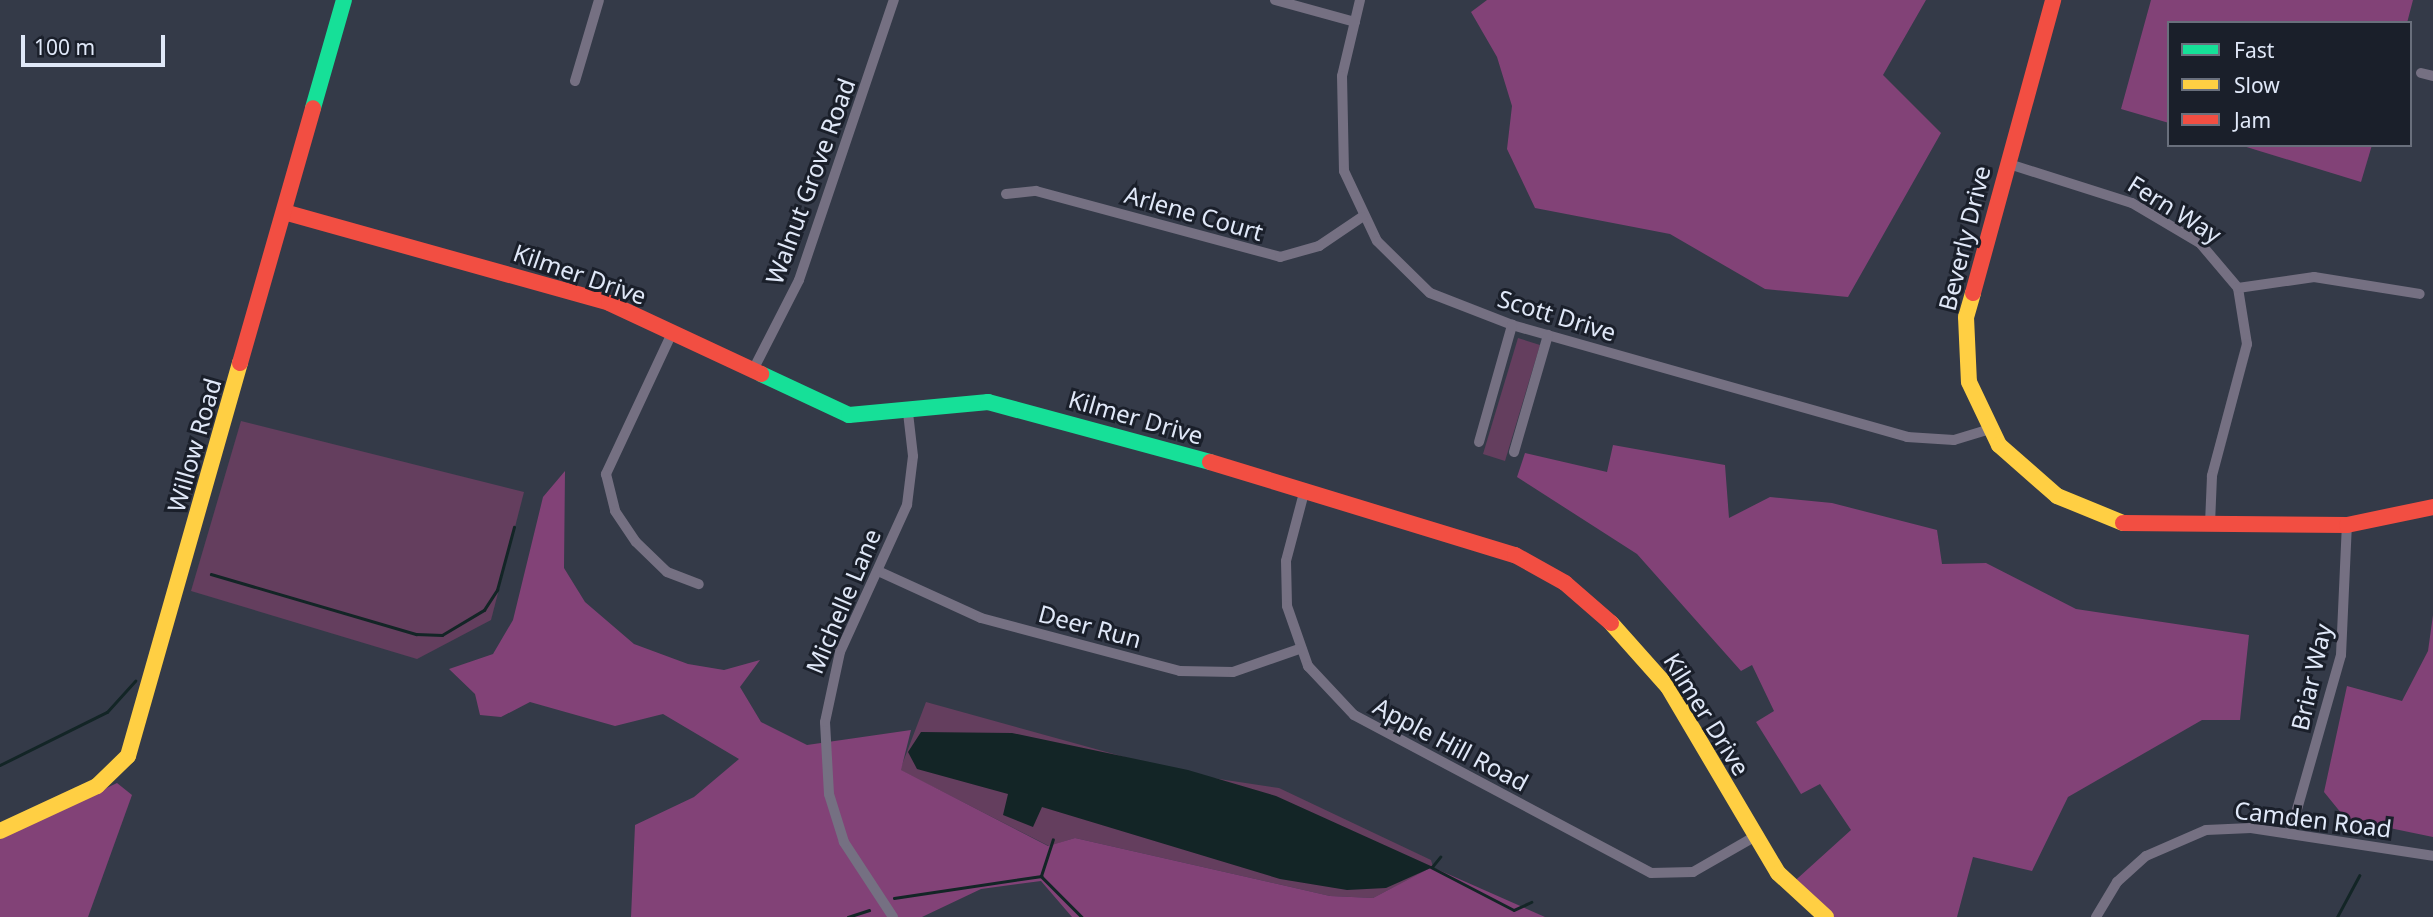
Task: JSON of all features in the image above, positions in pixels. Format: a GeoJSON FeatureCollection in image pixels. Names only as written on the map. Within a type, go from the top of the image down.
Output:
{"type":"FeatureCollection","features":[{"type":"Feature","properties":{"kind":"street","name":"Willow Road"},"geometry":{"type":"LineString","coordinates":[[0,831],[97,786],[128,756],[344,0]]}},
{"type":"Feature","properties":{"kind":"street"},"geometry":{"type":"LineString","coordinates":[[575,81],[599,0]]}},
{"type":"Feature","properties":{"kind":"street","name":"Walnut Grove Road"},"geometry":{"type":"LineString","coordinates":[[752,372],[799,280],[894,0]]}},
{"type":"Feature","properties":{"kind":"street"},"geometry":{"type":"LineString","coordinates":[[1275,0],[1355,22]]}},
{"type":"Feature","properties":{"kind":"street","name":"Scott Drive"},"geometry":{"type":"LineString","coordinates":[[1360,0],[1339,122],[1344,171],[1362,217],[1377,241],[1430,293],[1512,325],[1907,437],[1954,440],[1989,429]]}},
{"type":"Feature","properties":{"kind":"street","name":"Beverly Drive"},"geometry":{"type":"LineString","coordinates":[[2053,0],[2006,163],[1965,328],[1969,382],[1989,429],[2023,471],[2081,509],[2121,523],[2347,525],[2433,507]]}},
{"type":"Feature","properties":{"kind":"street"},"geometry":{"type":"LineString","coordinates":[[2421,73],[2433,76]]}},
{"type":"Feature","properties":{"kind":"street","name":"Fern Way"},"geometry":{"type":"LineString","coordinates":[[2006,163],[2132,203],[2200,243],[2238,288]]}},
{"type":"Feature","properties":{"kind":"street","name":"Arlene Court"},"geometry":{"type":"LineString","coordinates":[[1006,194],[1036,191],[1280,257],[1319,246],[1362,217]]}},
{"type":"Feature","properties":{"kind":"street","name":"Kilmer Drive"},"geometry":{"type":"LineString","coordinates":[[284,212],[535,279],[618,307],[752,372],[849,415],[908,413],[1003,404],[1486,542],[1541,568],[1598,608],[1668,687],[1754,837],[1778,873],[1826,917]]}},
{"type":"Feature","properties":{"kind":"street"},"geometry":{"type":"LineString","coordinates":[[2210,524],[2212,476],[2247,344],[2238,288],[2314,277],[2420,294]]}},
{"type":"Feature","properties":{"kind":"street"},"geometry":{"type":"LineString","coordinates":[[1479,442],[1512,325]]}},
{"type":"Feature","properties":{"kind":"street"},"geometry":{"type":"LineString","coordinates":[[672,333],[606,474],[615,511],[636,542],[667,572],[699,584]]}},
{"type":"Feature","properties":{"kind":"street"},"geometry":{"type":"LineString","coordinates":[[1514,452],[1548,335]]}},
{"type":"Feature","properties":{"kind":"street","name":"Michelle Lane"},"geometry":{"type":"LineString","coordinates":[[892,917],[844,842],[825,749],[834,670],[911,489],[908,413]]}},
{"type":"Feature","properties":{"kind":"street","name":"Apple Hill Road"},"geometry":{"type":"LineString","coordinates":[[1305,489],[1285,577],[1299,649],[1329,694],[1354,715],[1639,868],[1693,872],[1754,837]]}},
{"type":"Feature","properties":{"kind":"street","name":"Briar Way"},"geometry":{"type":"LineString","coordinates":[[2290,834],[2341,655],[2347,525]]}},
{"type":"Feature","properties":{"kind":"street","name":"Deer Run"},"geometry":{"type":"LineString","coordinates":[[877,571],[981,618],[1180,671],[1233,671],[1299,649]]}},
{"type":"Feature","properties":{"kind":"street","name":"Camden Road"},"geometry":{"type":"LineString","coordinates":[[2096,917],[2130,869],[2184,836],[2231,827],[2433,856]]}},
{"type":"Feature","properties":{"kind":"shaded area"},"geometry":{"type":"Polygon","coordinates":[[[1487,0],[1926,0],[1883,75],[1941,133],[1848,297],[1765,289],[1670,234],[1535,208],[1507,149],[1512,106],[1497,57],[1471,12],[1487,0]]]}},
{"type":"Feature","properties":{"kind":"shaded area"},"geometry":{"type":"Polygon","coordinates":[[[2151,0],[2413,0],[2408,21],[2167,21],[2167,122],[2121,109],[2151,0]]]}},
{"type":"Feature","properties":{"kind":"shaded area"},"geometry":{"type":"Polygon","coordinates":[[[2247,147],[2371,147],[2361,182],[2247,147]]]}},
{"type":"Feature","properties":{"kind":"shaded area"},"geometry":{"type":"Polygon","coordinates":[[[1518,338],[1540,345],[1505,461],[1483,454],[1518,338]]]}},
{"type":"Feature","properties":{"kind":"shaded area"},"geometry":{"type":"Polygon","coordinates":[[[241,421],[524,492],[491,620],[417,659],[191,591],[241,421]]]}},
{"type":"Feature","properties":{"kind":"shaded area"},"geometry":{"type":"Polygon","coordinates":[[[1613,445],[1725,465],[1729,518],[1770,497],[1832,503],[1937,530],[1942,564],[1986,563],[2076,609],[2249,635],[2240,720],[2202,720],[2068,797],[2032,871],[1973,857],[1957,917],[1827,917],[1788,887],[1851,830],[1820,784],[1801,794],[1756,722],[1774,711],[1752,665],[1741,671],[1637,554],[1517,477],[1525,453],[1607,472],[1613,445]]]}},
{"type":"Feature","properties":{"kind":"shaded area"},"geometry":{"type":"Polygon","coordinates":[[[565,471],[564,568],[585,602],[634,644],[688,664],[724,670],[760,660],[740,687],[761,722],[807,745],[911,730],[901,770],[1048,846],[1075,838],[1330,896],[1373,898],[1432,867],[1545,917],[1072,917],[1041,881],[981,889],[922,917],[631,917],[635,825],[694,797],[739,759],[663,714],[615,726],[530,702],[501,717],[480,715],[475,694],[449,669],[493,654],[513,620],[543,497],[565,471]]]}},
{"type":"Feature","properties":{"kind":"shaded area"},"geometry":{"type":"Polygon","coordinates":[[[2433,615],[2433,837],[2346,819],[2324,792],[2347,686],[2402,701],[2428,651],[2433,615]]]}},
{"type":"Feature","properties":{"kind":"shaded area"},"geometry":{"type":"Polygon","coordinates":[[[926,702],[1186,774],[1279,788],[1431,860],[1433,867],[1373,898],[1330,896],[1075,838],[1049,846],[900,770],[926,702]]]}},
{"type":"Feature","properties":{"kind":"shaded area"},"geometry":{"type":"Polygon","coordinates":[[[921,732],[1012,733],[1188,770],[1276,796],[1433,867],[1386,888],[1347,890],[1280,879],[1042,807],[1033,827],[1003,815],[1008,794],[917,769],[908,752],[921,732]]]}},
{"type":"Feature","properties":{"kind":"shaded area"},"geometry":{"type":"Polygon","coordinates":[[[117,783],[132,795],[88,917],[0,917],[0,839],[117,783]]]}},
{"type":"Feature","properties":{"kind":"waterway"},"geometry":{"type":"LineString","coordinates":[[211,574],[416,634],[442,635],[484,610],[497,590],[514,527]]}},
{"type":"Feature","properties":{"kind":"waterway"},"geometry":{"type":"LineString","coordinates":[[0,765],[107,712],[135,681]]}},
{"type":"Feature","properties":{"kind":"waterway"},"geometry":{"type":"LineString","coordinates":[[1041,876],[1053,840]]}},
{"type":"Feature","properties":{"kind":"waterway"},"geometry":{"type":"LineString","coordinates":[[1432,867],[1440,857]]}},
{"type":"Feature","properties":{"kind":"waterway"},"geometry":{"type":"LineString","coordinates":[[1431,867],[1514,910],[1531,902]]}},
{"type":"Feature","properties":{"kind":"waterway"},"geometry":{"type":"LineString","coordinates":[[894,898],[1041,876],[1082,917]]}},
{"type":"Feature","properties":{"kind":"waterway"},"geometry":{"type":"LineString","coordinates":[[2337,917],[2359,876]]}},
{"type":"Feature","properties":{"kind":"waterway"},"geometry":{"type":"LineString","coordinates":[[848,917],[869,910]]}},
{"type":"Feature","properties":{"kind":"traffic: fast"},"geometry":{"type":"LineString","coordinates":[[313,108],[344,0]]}},
{"type":"Feature","properties":{"kind":"traffic: fast"},"geometry":{"type":"LineString","coordinates":[[761,374],[849,415],[988,402],[1210,462]]}},
{"type":"Feature","properties":{"kind":"traffic: slow"},"geometry":{"type":"LineString","coordinates":[[1973,293],[1966,317],[1969,382],[1999,445],[2057,496],[2123,523]]}},
{"type":"Feature","properties":{"kind":"traffic: slow"},"geometry":{"type":"LineString","coordinates":[[0,831],[97,786],[128,756],[240,363]]}},
{"type":"Feature","properties":{"kind":"traffic: slow"},"geometry":{"type":"LineString","coordinates":[[1611,623],[1668,687],[1778,873],[1826,917]]}},
{"type":"Feature","properties":{"kind":"traffic: jam"},"geometry":{"type":"LineString","coordinates":[[1973,293],[2053,0]]}},
{"type":"Feature","properties":{"kind":"traffic: jam"},"geometry":{"type":"LineString","coordinates":[[240,363],[313,108]]}},
{"type":"Feature","properties":{"kind":"traffic: jam"},"geometry":{"type":"LineString","coordinates":[[284,212],[609,303],[761,374]]}},
{"type":"Feature","properties":{"kind":"traffic: jam"},"geometry":{"type":"LineString","coordinates":[[1210,462],[1515,555],[1565,583],[1611,623]]}},
{"type":"Feature","properties":{"kind":"traffic: jam"},"geometry":{"type":"LineString","coordinates":[[2123,523],[2347,525],[2433,507]]}}]}
